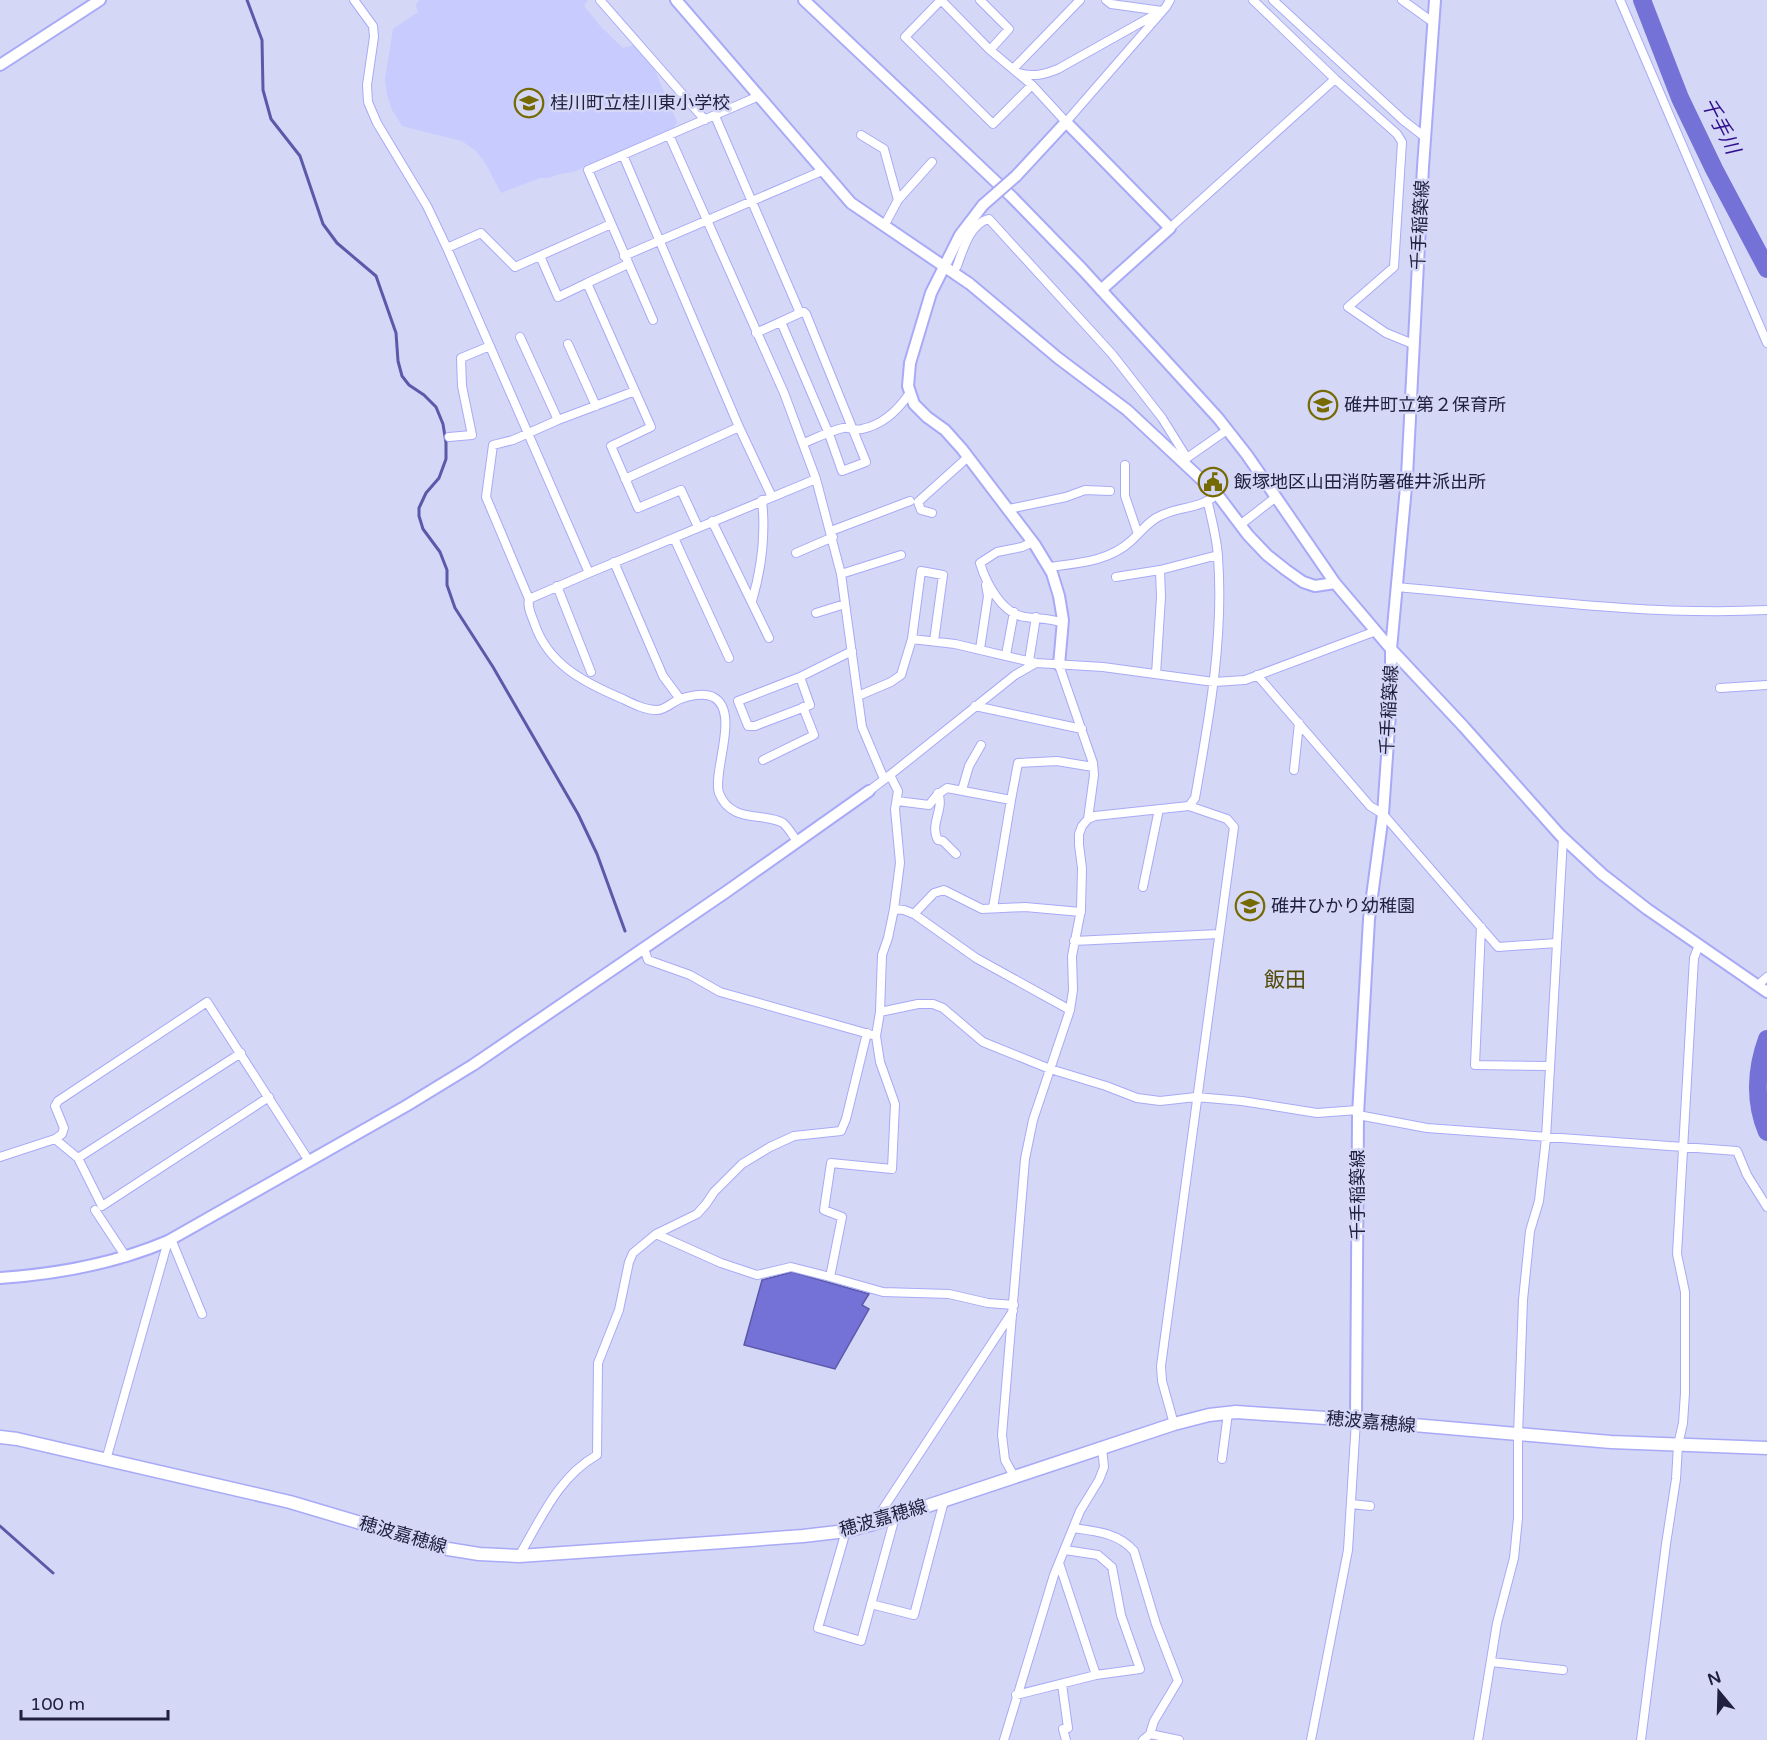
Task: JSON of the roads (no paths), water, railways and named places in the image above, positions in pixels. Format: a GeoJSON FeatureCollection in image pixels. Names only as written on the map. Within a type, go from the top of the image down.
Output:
{"type":"FeatureCollection","features":[{"type":"Feature","properties":{"kind":"main road","name":"穂波嘉穂線"},"geometry":{"type":"LineString","coordinates":[[0,1437],[290,1502],[448,1549],[479,1554],[519,1556],[846,1531],[1015,1478],[1174,1424],[1209,1415],[1228,1413],[1356,1420],[1518,1435],[1767,1448]]}},
{"type":"Feature","properties":{"kind":"street"},"geometry":{"type":"LineString","coordinates":[[0,65],[100,0]]}},
{"type":"Feature","properties":{"kind":"street"},"geometry":{"type":"LineString","coordinates":[[354,0],[373,26],[374,37],[367,85],[368,102],[377,123],[427,206],[447,248],[589,573]]}},
{"type":"Feature","properties":{"kind":"street"},"geometry":{"type":"LineString","coordinates":[[600,0],[705,120]]}},
{"type":"Feature","properties":{"kind":"street"},"geometry":{"type":"LineString","coordinates":[[676,0],[850,202],[978,290],[1058,358],[1127,410],[1185,459],[1218,494],[1240,525],[1268,555],[1303,582],[1315,586],[1335,583]]}},
{"type":"Feature","properties":{"kind":"street"},"geometry":{"type":"LineString","coordinates":[[804,0],[1012,197],[1101,290],[1227,430],[1335,583],[1391,649],[1563,838],[1602,874],[1647,909],[1763,989],[1767,977]]}},
{"type":"Feature","properties":{"kind":"street"},"geometry":{"type":"LineString","coordinates":[[1032,85],[993,124],[905,38],[941,0],[990,50],[1032,85],[1170,228]]}},
{"type":"Feature","properties":{"kind":"street"},"geometry":{"type":"LineString","coordinates":[[980,0],[1009,29],[990,50]]}},
{"type":"Feature","properties":{"kind":"street"},"geometry":{"type":"LineString","coordinates":[[1015,71],[1080,0]]}},
{"type":"Feature","properties":{"kind":"street"},"geometry":{"type":"LineString","coordinates":[[1106,0],[1111,4],[1162,11]]}},
{"type":"Feature","properties":{"kind":"street"},"geometry":{"type":"LineString","coordinates":[[1015,1478],[1005,1460],[1002,1447],[1025,1159],[1033,1120],[1070,1010],[1074,941],[1081,912],[1082,877],[1079,845],[1082,826],[1088,819],[1093,767],[1059,665],[1063,623],[1059,596],[1049,567],[1009,509],[968,457],[945,430],[914,404],[909,394],[908,377],[925,308],[960,235],[983,206],[1016,176],[1066,122],[1170,0]]}},
{"type":"Feature","properties":{"kind":"street"},"geometry":{"type":"LineString","coordinates":[[1253,0],[1335,79],[1397,134],[1402,142],[1394,267],[1348,307],[1386,333],[1413,344]]}},
{"type":"Feature","properties":{"kind":"street"},"geometry":{"type":"LineString","coordinates":[[1272,0],[1403,120],[1426,138]]}},
{"type":"Feature","properties":{"kind":"street"},"geometry":{"type":"LineString","coordinates":[[1402,0],[1434,23]]}},
{"type":"Feature","properties":{"kind":"street","name":"千手稲築線"},"geometry":{"type":"LineString","coordinates":[[1356,1420],[1358,1113],[1369,919],[1383,814],[1391,698],[1391,649],[1407,476],[1435,0]]}},
{"type":"Feature","properties":{"kind":"street"},"geometry":{"type":"LineString","coordinates":[[1620,0],[1767,343]]}},
{"type":"Feature","properties":{"kind":"street"},"geometry":{"type":"LineString","coordinates":[[1015,71],[1032,76],[1043,75],[1058,69],[1162,11]]}},
{"type":"Feature","properties":{"kind":"street"},"geometry":{"type":"LineString","coordinates":[[1101,290],[1335,79]]}},
{"type":"Feature","properties":{"kind":"street"},"geometry":{"type":"LineString","coordinates":[[653,320],[588,170],[759,96]]}},
{"type":"Feature","properties":{"kind":"street"},"geometry":{"type":"LineString","coordinates":[[715,116],[800,313]]}},
{"type":"Feature","properties":{"kind":"street"},"geometry":{"type":"LineString","coordinates":[[669,135],[804,443],[832,534],[841,574],[862,727],[887,777],[898,790],[895,809],[900,862],[894,909],[882,955],[880,1012],[876,1036],[879,1062],[895,1104],[892,1169],[831,1163],[824,1210],[842,1217],[830,1277]]}},
{"type":"Feature","properties":{"kind":"street"},"geometry":{"type":"LineString","coordinates":[[861,135],[884,149],[898,200]]}},
{"type":"Feature","properties":{"kind":"street"},"geometry":{"type":"LineString","coordinates":[[623,155],[739,427],[772,496]]}},
{"type":"Feature","properties":{"kind":"street"},"geometry":{"type":"LineString","coordinates":[[884,226],[898,200],[932,162]]}},
{"type":"Feature","properties":{"kind":"street"},"geometry":{"type":"LineString","coordinates":[[624,255],[822,171]]}},
{"type":"Feature","properties":{"kind":"street"},"geometry":{"type":"LineString","coordinates":[[957,266],[966,243],[977,226],[989,219],[1112,354],[1178,440],[1185,459]]}},
{"type":"Feature","properties":{"kind":"street"},"geometry":{"type":"LineString","coordinates":[[447,248],[481,233],[515,267],[611,224]]}},
{"type":"Feature","properties":{"kind":"street"},"geometry":{"type":"LineString","coordinates":[[540,256],[558,297],[628,264]]}},
{"type":"Feature","properties":{"kind":"street"},"geometry":{"type":"LineString","coordinates":[[587,283],[651,427],[610,446],[638,508],[681,490],[698,527]]}},
{"type":"Feature","properties":{"kind":"street"},"geometry":{"type":"LineString","coordinates":[[756,333],[800,313],[806,314],[866,462],[842,471],[829,434],[781,322]]}},
{"type":"Feature","properties":{"kind":"street"},"geometry":{"type":"LineString","coordinates":[[520,337],[558,420]]}},
{"type":"Feature","properties":{"kind":"street"},"geometry":{"type":"LineString","coordinates":[[568,344],[596,406]]}},
{"type":"Feature","properties":{"kind":"street"},"geometry":{"type":"LineString","coordinates":[[449,437],[472,435],[462,386],[461,358],[489,346]]}},
{"type":"Feature","properties":{"kind":"street"},"geometry":{"type":"LineString","coordinates":[[635,391],[558,420],[527,435],[493,445],[486,497],[529,599],[528,605],[539,637],[550,653],[567,670],[590,685],[642,707],[662,709],[680,699],[707,695],[719,702],[724,716],[726,739],[718,783],[726,804],[751,817],[783,824],[797,841]]}},
{"type":"Feature","properties":{"kind":"street"},"geometry":{"type":"LineString","coordinates":[[804,443],[845,427],[854,430],[868,427],[889,417],[909,394]]}},
{"type":"Feature","properties":{"kind":"street"},"geometry":{"type":"LineString","coordinates":[[625,478],[739,427]]}},
{"type":"Feature","properties":{"kind":"street"},"geometry":{"type":"LineString","coordinates":[[1185,459],[1227,430]]}},
{"type":"Feature","properties":{"kind":"street"},"geometry":{"type":"LineString","coordinates":[[932,513],[921,510],[918,502],[968,457]]}},
{"type":"Feature","properties":{"kind":"street"},"geometry":{"type":"LineString","coordinates":[[1125,465],[1125,496],[1138,534]]}},
{"type":"Feature","properties":{"kind":"street"},"geometry":{"type":"LineString","coordinates":[[529,599],[816,479]]}},
{"type":"Feature","properties":{"kind":"street"},"geometry":{"type":"LineString","coordinates":[[1009,509],[1065,497],[1085,490],[1110,491]]}},
{"type":"Feature","properties":{"kind":"street"},"geometry":{"type":"LineString","coordinates":[[1049,567],[1103,558],[1117,552],[1160,516],[1177,509],[1208,503],[1218,494]]}},
{"type":"Feature","properties":{"kind":"street"},"geometry":{"type":"LineString","coordinates":[[1240,525],[1276,497]]}},
{"type":"Feature","properties":{"kind":"street"},"geometry":{"type":"LineString","coordinates":[[752,601],[761,569],[765,527],[762,501]]}},
{"type":"Feature","properties":{"kind":"street"},"geometry":{"type":"LineString","coordinates":[[796,553],[832,534],[910,501]]}},
{"type":"Feature","properties":{"kind":"street"},"geometry":{"type":"LineString","coordinates":[[1189,806],[1195,798],[1214,682],[1220,614],[1218,555],[1208,503]]}},
{"type":"Feature","properties":{"kind":"street"},"geometry":{"type":"LineString","coordinates":[[712,521],[769,638]]}},
{"type":"Feature","properties":{"kind":"street"},"geometry":{"type":"LineString","coordinates":[[674,538],[729,658]]}},
{"type":"Feature","properties":{"kind":"street"},"geometry":{"type":"LineString","coordinates":[[980,649],[988,596],[980,563],[997,552],[1022,547],[1033,542]]}},
{"type":"Feature","properties":{"kind":"street"},"geometry":{"type":"LineString","coordinates":[[841,574],[901,555]]}},
{"type":"Feature","properties":{"kind":"street"},"geometry":{"type":"LineString","coordinates":[[1116,577],[1160,570],[1218,555]]}},
{"type":"Feature","properties":{"kind":"street"},"geometry":{"type":"LineString","coordinates":[[614,562],[663,676],[680,699]]}},
{"type":"Feature","properties":{"kind":"street"},"geometry":{"type":"LineString","coordinates":[[1156,674],[1161,597],[1160,570]]}},
{"type":"Feature","properties":{"kind":"street"},"geometry":{"type":"LineString","coordinates":[[858,696],[902,675],[912,639],[921,571],[943,575],[934,641]]}},
{"type":"Feature","properties":{"kind":"street"},"geometry":{"type":"LineString","coordinates":[[986,581],[1014,612],[1026,618],[1052,619],[1063,623]]}},
{"type":"Feature","properties":{"kind":"street"},"geometry":{"type":"LineString","coordinates":[[557,586],[591,672]]}},
{"type":"Feature","properties":{"kind":"street"},"geometry":{"type":"LineString","coordinates":[[1397,587],[1643,609],[1721,612],[1767,610]]}},
{"type":"Feature","properties":{"kind":"street"},"geometry":{"type":"LineString","coordinates":[[816,613],[845,604]]}},
{"type":"Feature","properties":{"kind":"street"},"geometry":{"type":"LineString","coordinates":[[1006,655],[1014,612]]}},
{"type":"Feature","properties":{"kind":"street"},"geometry":{"type":"LineString","coordinates":[[1033,662],[1036,617]]}},
{"type":"Feature","properties":{"kind":"street"},"geometry":{"type":"LineString","coordinates":[[912,639],[980,649],[1033,662],[1102,667],[1214,682],[1233,682],[1376,631]]}},
{"type":"Feature","properties":{"kind":"street"},"geometry":{"type":"LineString","coordinates":[[800,676],[810,705],[751,726],[746,723],[738,701],[800,676],[852,651]]}},
{"type":"Feature","properties":{"kind":"street"},"geometry":{"type":"LineString","coordinates":[[0,1278],[78,1269],[126,1257],[169,1240],[406,1106],[473,1065],[644,949],[797,841],[887,777],[1033,662]]}},
{"type":"Feature","properties":{"kind":"street"},"geometry":{"type":"LineString","coordinates":[[1257,675],[1370,806],[1383,814],[1498,947],[1557,943]]}},
{"type":"Feature","properties":{"kind":"street"},"geometry":{"type":"LineString","coordinates":[[1720,688],[1767,685]]}},
{"type":"Feature","properties":{"kind":"street"},"geometry":{"type":"LineString","coordinates":[[975,706],[1082,729]]}},
{"type":"Feature","properties":{"kind":"street"},"geometry":{"type":"LineString","coordinates":[[763,760],[814,735],[803,708]]}},
{"type":"Feature","properties":{"kind":"street"},"geometry":{"type":"LineString","coordinates":[[1293,770],[1299,723]]}},
{"type":"Feature","properties":{"kind":"street"},"geometry":{"type":"LineString","coordinates":[[962,790],[969,766],[981,745]]}},
{"type":"Feature","properties":{"kind":"street"},"geometry":{"type":"LineString","coordinates":[[993,908],[1018,763],[1057,761],[1093,767]]}},
{"type":"Feature","properties":{"kind":"street"},"geometry":{"type":"LineString","coordinates":[[897,801],[929,805],[938,793],[947,788],[1011,800]]}},
{"type":"Feature","properties":{"kind":"street"},"geometry":{"type":"LineString","coordinates":[[938,793],[940,804],[935,822],[935,837],[943,841],[956,854]]}},
{"type":"Feature","properties":{"kind":"street"},"geometry":{"type":"LineString","coordinates":[[1088,819],[1108,814],[1189,806],[1227,819],[1234,827],[1161,1366],[1162,1380],[1174,1424]]}},
{"type":"Feature","properties":{"kind":"street"},"geometry":{"type":"LineString","coordinates":[[1143,887],[1159,809]]}},
{"type":"Feature","properties":{"kind":"street"},"geometry":{"type":"LineString","coordinates":[[1478,1740],[1497,1623],[1514,1558],[1518,1518],[1518,1435],[1523,1300],[1530,1231],[1539,1201],[1546,1138],[1548,1066],[1563,838]]}},
{"type":"Feature","properties":{"kind":"street"},"geometry":{"type":"LineString","coordinates":[[914,914],[934,893],[944,890],[982,909],[1025,907],[1081,912]]}},
{"type":"Feature","properties":{"kind":"street"},"geometry":{"type":"LineString","coordinates":[[894,909],[914,914],[976,958],[1070,1010]]}},
{"type":"Feature","properties":{"kind":"street"},"geometry":{"type":"LineString","coordinates":[[1481,927],[1475,1065],[1548,1066]]}},
{"type":"Feature","properties":{"kind":"street"},"geometry":{"type":"LineString","coordinates":[[1074,941],[1219,934]]}},
{"type":"Feature","properties":{"kind":"street"},"geometry":{"type":"LineString","coordinates":[[1641,1740],[1686,1394],[1685,1292],[1677,1254],[1694,958],[1699,945]]}},
{"type":"Feature","properties":{"kind":"street"},"geometry":{"type":"LineString","coordinates":[[644,949],[648,960],[690,975],[720,992],[876,1036]]}},
{"type":"Feature","properties":{"kind":"street"},"geometry":{"type":"LineString","coordinates":[[0,1157],[55,1139],[62,1134],[64,1128],[55,1106],[58,1101],[207,1002],[309,1161]]}},
{"type":"Feature","properties":{"kind":"street"},"geometry":{"type":"LineString","coordinates":[[880,1012],[933,1004],[943,1008],[983,1042],[1050,1069],[1137,1098],[1160,1101],[1196,1097],[1317,1113],[1358,1113],[1427,1128],[1737,1151],[1747,1175],[1767,1207]]}},
{"type":"Feature","properties":{"kind":"street"},"geometry":{"type":"LineString","coordinates":[[519,1556],[558,1489],[577,1468],[597,1455],[598,1363],[619,1310],[633,1253],[656,1234],[697,1214],[714,1192],[742,1164],[770,1147],[794,1136],[841,1131],[867,1033]]}},
{"type":"Feature","properties":{"kind":"street"},"geometry":{"type":"LineString","coordinates":[[78,1158],[241,1053]]}},
{"type":"Feature","properties":{"kind":"street"},"geometry":{"type":"LineString","coordinates":[[55,1139],[78,1158],[102,1206],[269,1097]]}},
{"type":"Feature","properties":{"kind":"street"},"geometry":{"type":"LineString","coordinates":[[95,1210],[126,1257]]}},
{"type":"Feature","properties":{"kind":"street"},"geometry":{"type":"LineString","coordinates":[[656,1234],[721,1263],[757,1275],[791,1267],[883,1292],[949,1293],[1014,1307]]}},
{"type":"Feature","properties":{"kind":"street"},"geometry":{"type":"LineString","coordinates":[[169,1240],[202,1314]]}},
{"type":"Feature","properties":{"kind":"street"},"geometry":{"type":"LineString","coordinates":[[106,1460],[169,1240]]}},
{"type":"Feature","properties":{"kind":"street"},"geometry":{"type":"LineString","coordinates":[[873,1524],[1014,1307]]}},
{"type":"Feature","properties":{"kind":"street"},"geometry":{"type":"LineString","coordinates":[[1222,1459],[1228,1413]]}},
{"type":"Feature","properties":{"kind":"street"},"geometry":{"type":"LineString","coordinates":[[1311,1740],[1348,1550],[1356,1420]]}},
{"type":"Feature","properties":{"kind":"street"},"geometry":{"type":"LineString","coordinates":[[1004,1740],[1016,1695],[1059,1563],[1080,1512],[1104,1467],[1102,1448]]}},
{"type":"Feature","properties":{"kind":"street"},"geometry":{"type":"LineString","coordinates":[[871,1604],[914,1615],[944,1501]]}},
{"type":"Feature","properties":{"kind":"street"},"geometry":{"type":"LineString","coordinates":[[1351,1504],[1370,1506]]}},
{"type":"Feature","properties":{"kind":"street"},"geometry":{"type":"LineString","coordinates":[[846,1531],[818,1628],[861,1641],[895,1517]]}},
{"type":"Feature","properties":{"kind":"street"},"geometry":{"type":"LineString","coordinates":[[1073,1528],[1106,1533],[1128,1544],[1134,1551],[1156,1624],[1178,1681],[1154,1721],[1150,1734],[1143,1740]]}},
{"type":"Feature","properties":{"kind":"street"},"geometry":{"type":"LineString","coordinates":[[1016,1695],[1096,1675],[1140,1669],[1121,1615],[1112,1567],[1098,1555],[1065,1550]]}},
{"type":"Feature","properties":{"kind":"street"},"geometry":{"type":"LineString","coordinates":[[1059,1563],[1096,1675]]}},
{"type":"Feature","properties":{"kind":"street"},"geometry":{"type":"LineString","coordinates":[[1491,1662],[1563,1670]]}},
{"type":"Feature","properties":{"kind":"street"},"geometry":{"type":"LineString","coordinates":[[1062,1684],[1068,1728],[1063,1729],[1066,1740]]}},
{"type":"Feature","properties":{"kind":"street"},"geometry":{"type":"LineString","coordinates":[[1150,1734],[1179,1740]]}},
{"type":"Feature","properties":{"kind":"waterway"},"geometry":{"type":"LineString","coordinates":[[247,0],[262,40],[263,90],[271,119],[300,156],[323,224],[337,243],[376,276],[396,333],[398,361],[402,376],[409,385],[436,407],[443,424],[446,459],[439,478],[426,493],[419,508],[419,516],[423,529],[440,552],[447,570],[447,585],[455,608],[493,667],[578,814],[597,854],[625,931]]}},
{"type":"Feature","properties":{"kind":"waterway","name":"千手川"},"geometry":{"type":"LineString","coordinates":[[1642,0],[1680,98],[1714,169],[1767,269]]}},
{"type":"Feature","properties":{"kind":"waterway","name":"千手川"},"geometry":{"type":"LineString","coordinates":[[1767,1039],[1763,1050],[1758,1086],[1760,1109],[1767,1132]]}},
{"type":"Feature","properties":{"kind":"waterway"},"geometry":{"type":"LineString","coordinates":[[0,1526],[53,1573]]}},
{"type":"Feature","properties":{"kind":"place","name":"桂川町立桂川東小学校"},"geometry":{"type":"Point","coordinates":[529,103]}},
{"type":"Feature","properties":{"kind":"place","name":"碓井町立第２保育所"},"geometry":{"type":"Point","coordinates":[1323,405]}},
{"type":"Feature","properties":{"kind":"place","name":"飯塚地区山田消防署碓井派出所"},"geometry":{"type":"Point","coordinates":[1213,482]}},
{"type":"Feature","properties":{"kind":"place","name":"碓井ひかり幼稚園"},"geometry":{"type":"Point","coordinates":[1250,906]}},
{"type":"Feature","properties":{"kind":"district","name":"飯田"},"geometry":{"type":"Point","coordinates":[1285,980]}}]}
